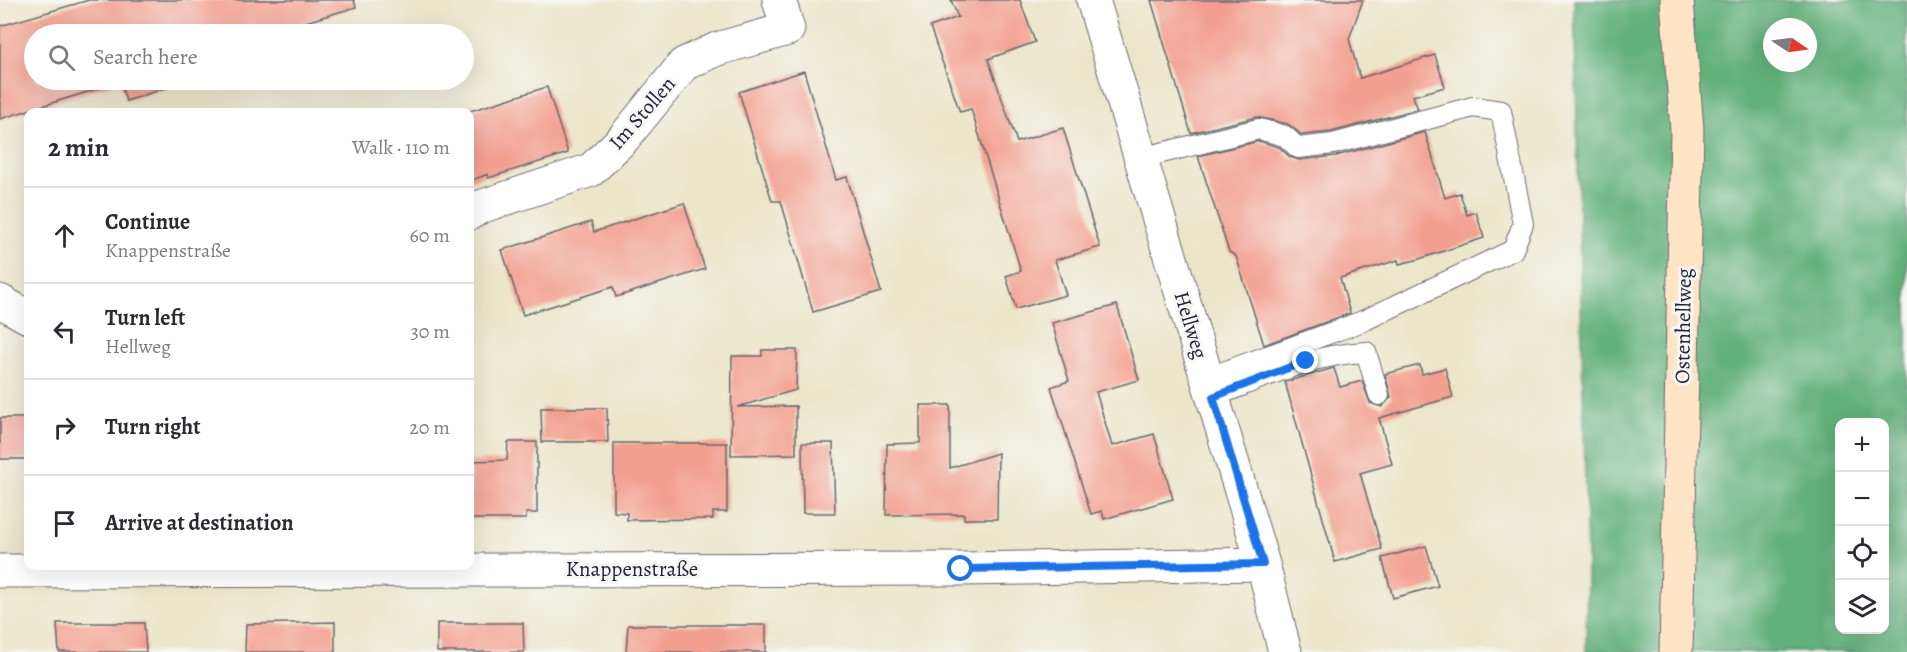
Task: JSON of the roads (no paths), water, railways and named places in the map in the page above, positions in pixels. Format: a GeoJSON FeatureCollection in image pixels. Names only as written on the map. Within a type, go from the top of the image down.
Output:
{"type":"FeatureCollection","features":[{"type":"Feature","properties":{"kind":"main road","name":"Ostenhellweg"},"geometry":{"type":"LineString","coordinates":[[1676,652],[1687,130],[1677,0]]}},
{"type":"Feature","properties":{"kind":"street","name":"Im Stollen"},"geometry":{"type":"LineString","coordinates":[[474,211],[591,170],[622,139],[684,64],[717,49],[788,29],[780,0]]}},
{"type":"Feature","properties":{"kind":"street","name":"Hellweg"},"geometry":{"type":"LineString","coordinates":[[1093,0],[1263,564],[1285,652]]}},
{"type":"Feature","properties":{"kind":"street"},"geometry":{"type":"LineString","coordinates":[[0,301],[24,315]]}},
{"type":"Feature","properties":{"kind":"street","name":"Knappenstraße"},"geometry":{"type":"LineString","coordinates":[[0,571],[961,569],[1263,564]]}},
{"type":"Feature","properties":{"kind":"lane"},"geometry":{"type":"LineString","coordinates":[[1141,158],[1259,129],[1285,136],[1298,148],[1333,144],[1473,107],[1501,111],[1523,225],[1513,250],[1363,321],[1210,388]]}},
{"type":"Feature","properties":{"kind":"lane"},"geometry":{"type":"LineString","coordinates":[[1210,388],[1306,361],[1345,353],[1366,352],[1379,395]]}}]}
